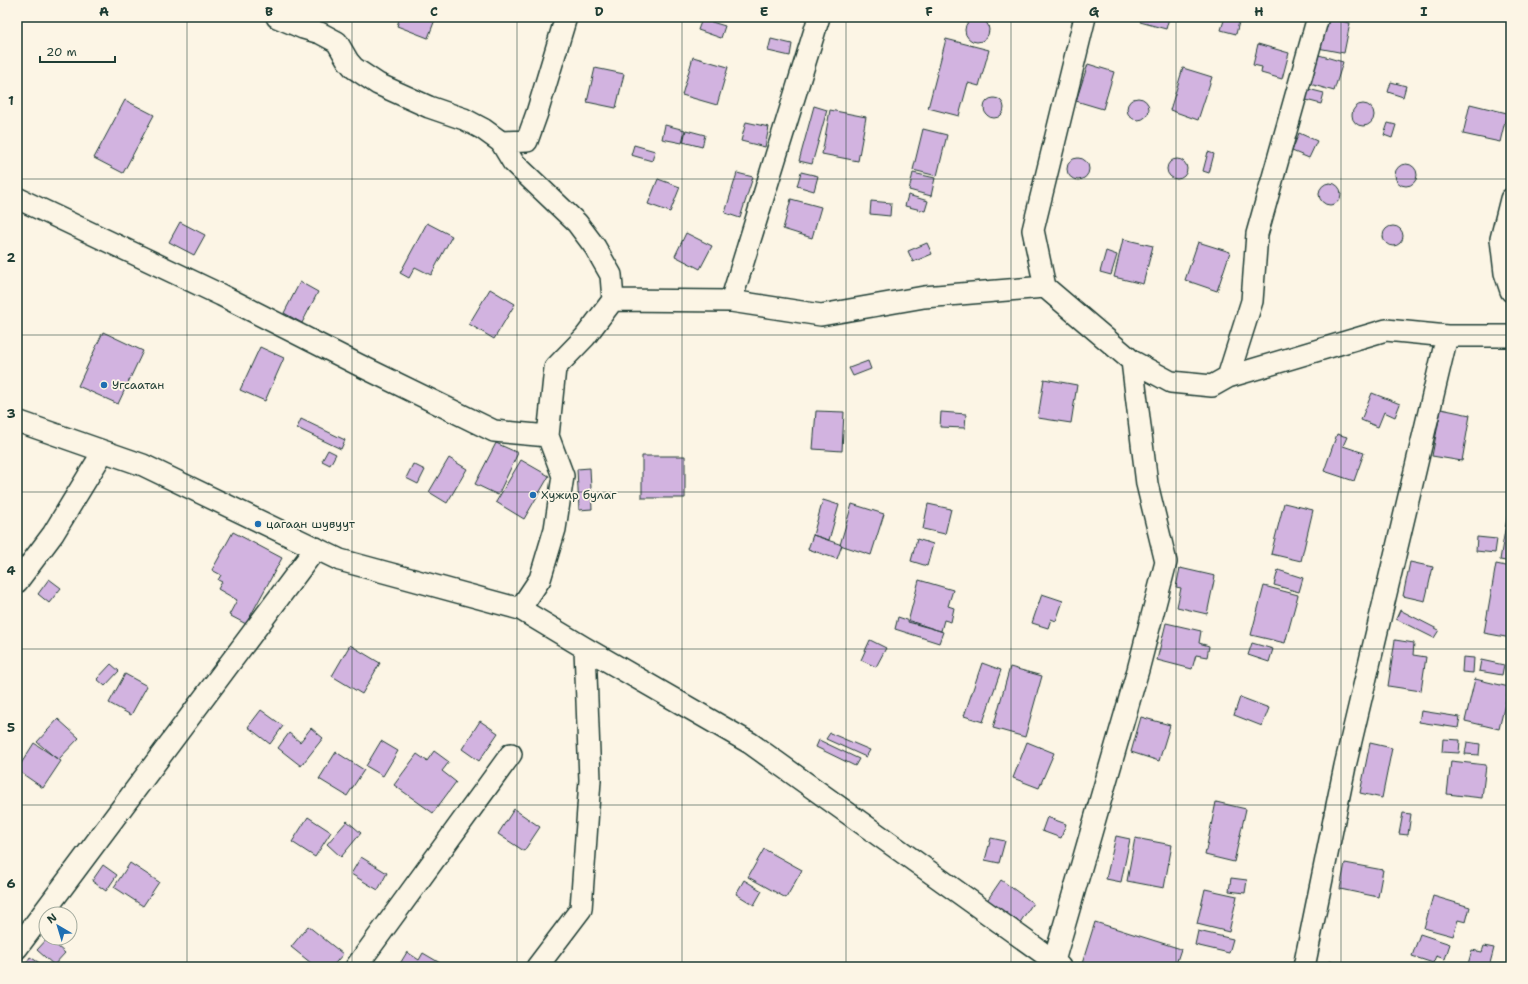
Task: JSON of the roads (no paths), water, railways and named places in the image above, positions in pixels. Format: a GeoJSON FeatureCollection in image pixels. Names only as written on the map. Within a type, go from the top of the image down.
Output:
{"type":"FeatureCollection","features":[{"type":"Feature","properties":{"kind":"street"},"geometry":{"type":"LineString","coordinates":[[277,17],[303,28],[322,25],[337,42],[345,57],[354,68],[378,84],[429,107],[464,119],[484,129],[501,142],[513,162],[577,223],[595,247],[611,275],[613,300],[584,337],[555,368],[548,436],[563,476],[562,483],[555,529],[540,579],[520,609]]}},
{"type":"Feature","properties":{"kind":"street"},"geometry":{"type":"LineString","coordinates":[[501,142],[527,141],[538,113],[566,17]]}},
{"type":"Feature","properties":{"kind":"street"},"geometry":{"type":"LineString","coordinates":[[731,301],[818,17]]}},
{"type":"Feature","properties":{"kind":"street"},"geometry":{"type":"LineString","coordinates":[[1085,17],[1033,230],[1045,287],[1132,361],[1171,382],[1212,386],[1228,377],[1386,330],[1447,336],[1511,336]]}},
{"type":"Feature","properties":{"kind":"street"},"geometry":{"type":"LineString","coordinates":[[1228,377],[1252,301],[1257,234],[1318,17]]}},
{"type":"Feature","properties":{"kind":"street"},"geometry":{"type":"LineString","coordinates":[[17,198],[221,295],[358,365],[494,431],[548,436]]}},
{"type":"Feature","properties":{"kind":"street"},"geometry":{"type":"LineString","coordinates":[[1511,199],[1501,239],[1504,273],[1511,291]]}},
{"type":"Feature","properties":{"kind":"street"},"geometry":{"type":"LineString","coordinates":[[613,300],[731,301],[821,315],[924,297],[1045,287]]}},
{"type":"Feature","properties":{"kind":"street"},"geometry":{"type":"LineString","coordinates":[[1304,967],[1345,766],[1447,336]]}},
{"type":"Feature","properties":{"kind":"street"},"geometry":{"type":"LineString","coordinates":[[17,421],[143,466],[340,560],[520,609],[750,743],[1055,965],[1138,670],[1166,562],[1147,484],[1132,361]]}},
{"type":"Feature","properties":{"kind":"street"},"geometry":{"type":"LineString","coordinates":[[17,582],[53,534],[103,452]]}},
{"type":"Feature","properties":{"kind":"street"},"geometry":{"type":"LineString","coordinates":[[17,948],[316,548]]}},
{"type":"Feature","properties":{"kind":"street"},"geometry":{"type":"LineString","coordinates":[[537,967],[581,909],[590,780],[585,648]]}},
{"type":"Feature","properties":{"kind":"street"},"geometry":{"type":"LineString","coordinates":[[356,967],[510,754]]}},
{"type":"Feature","properties":{"kind":"place","name":"Угсаатан"},"geometry":{"type":"Point","coordinates":[104,385]}},
{"type":"Feature","properties":{"kind":"place","name":"Хужир булаг"},"geometry":{"type":"Point","coordinates":[533,495]}},
{"type":"Feature","properties":{"kind":"place","name":"цагаан шувуут"},"geometry":{"type":"Point","coordinates":[258,524]}}]}
